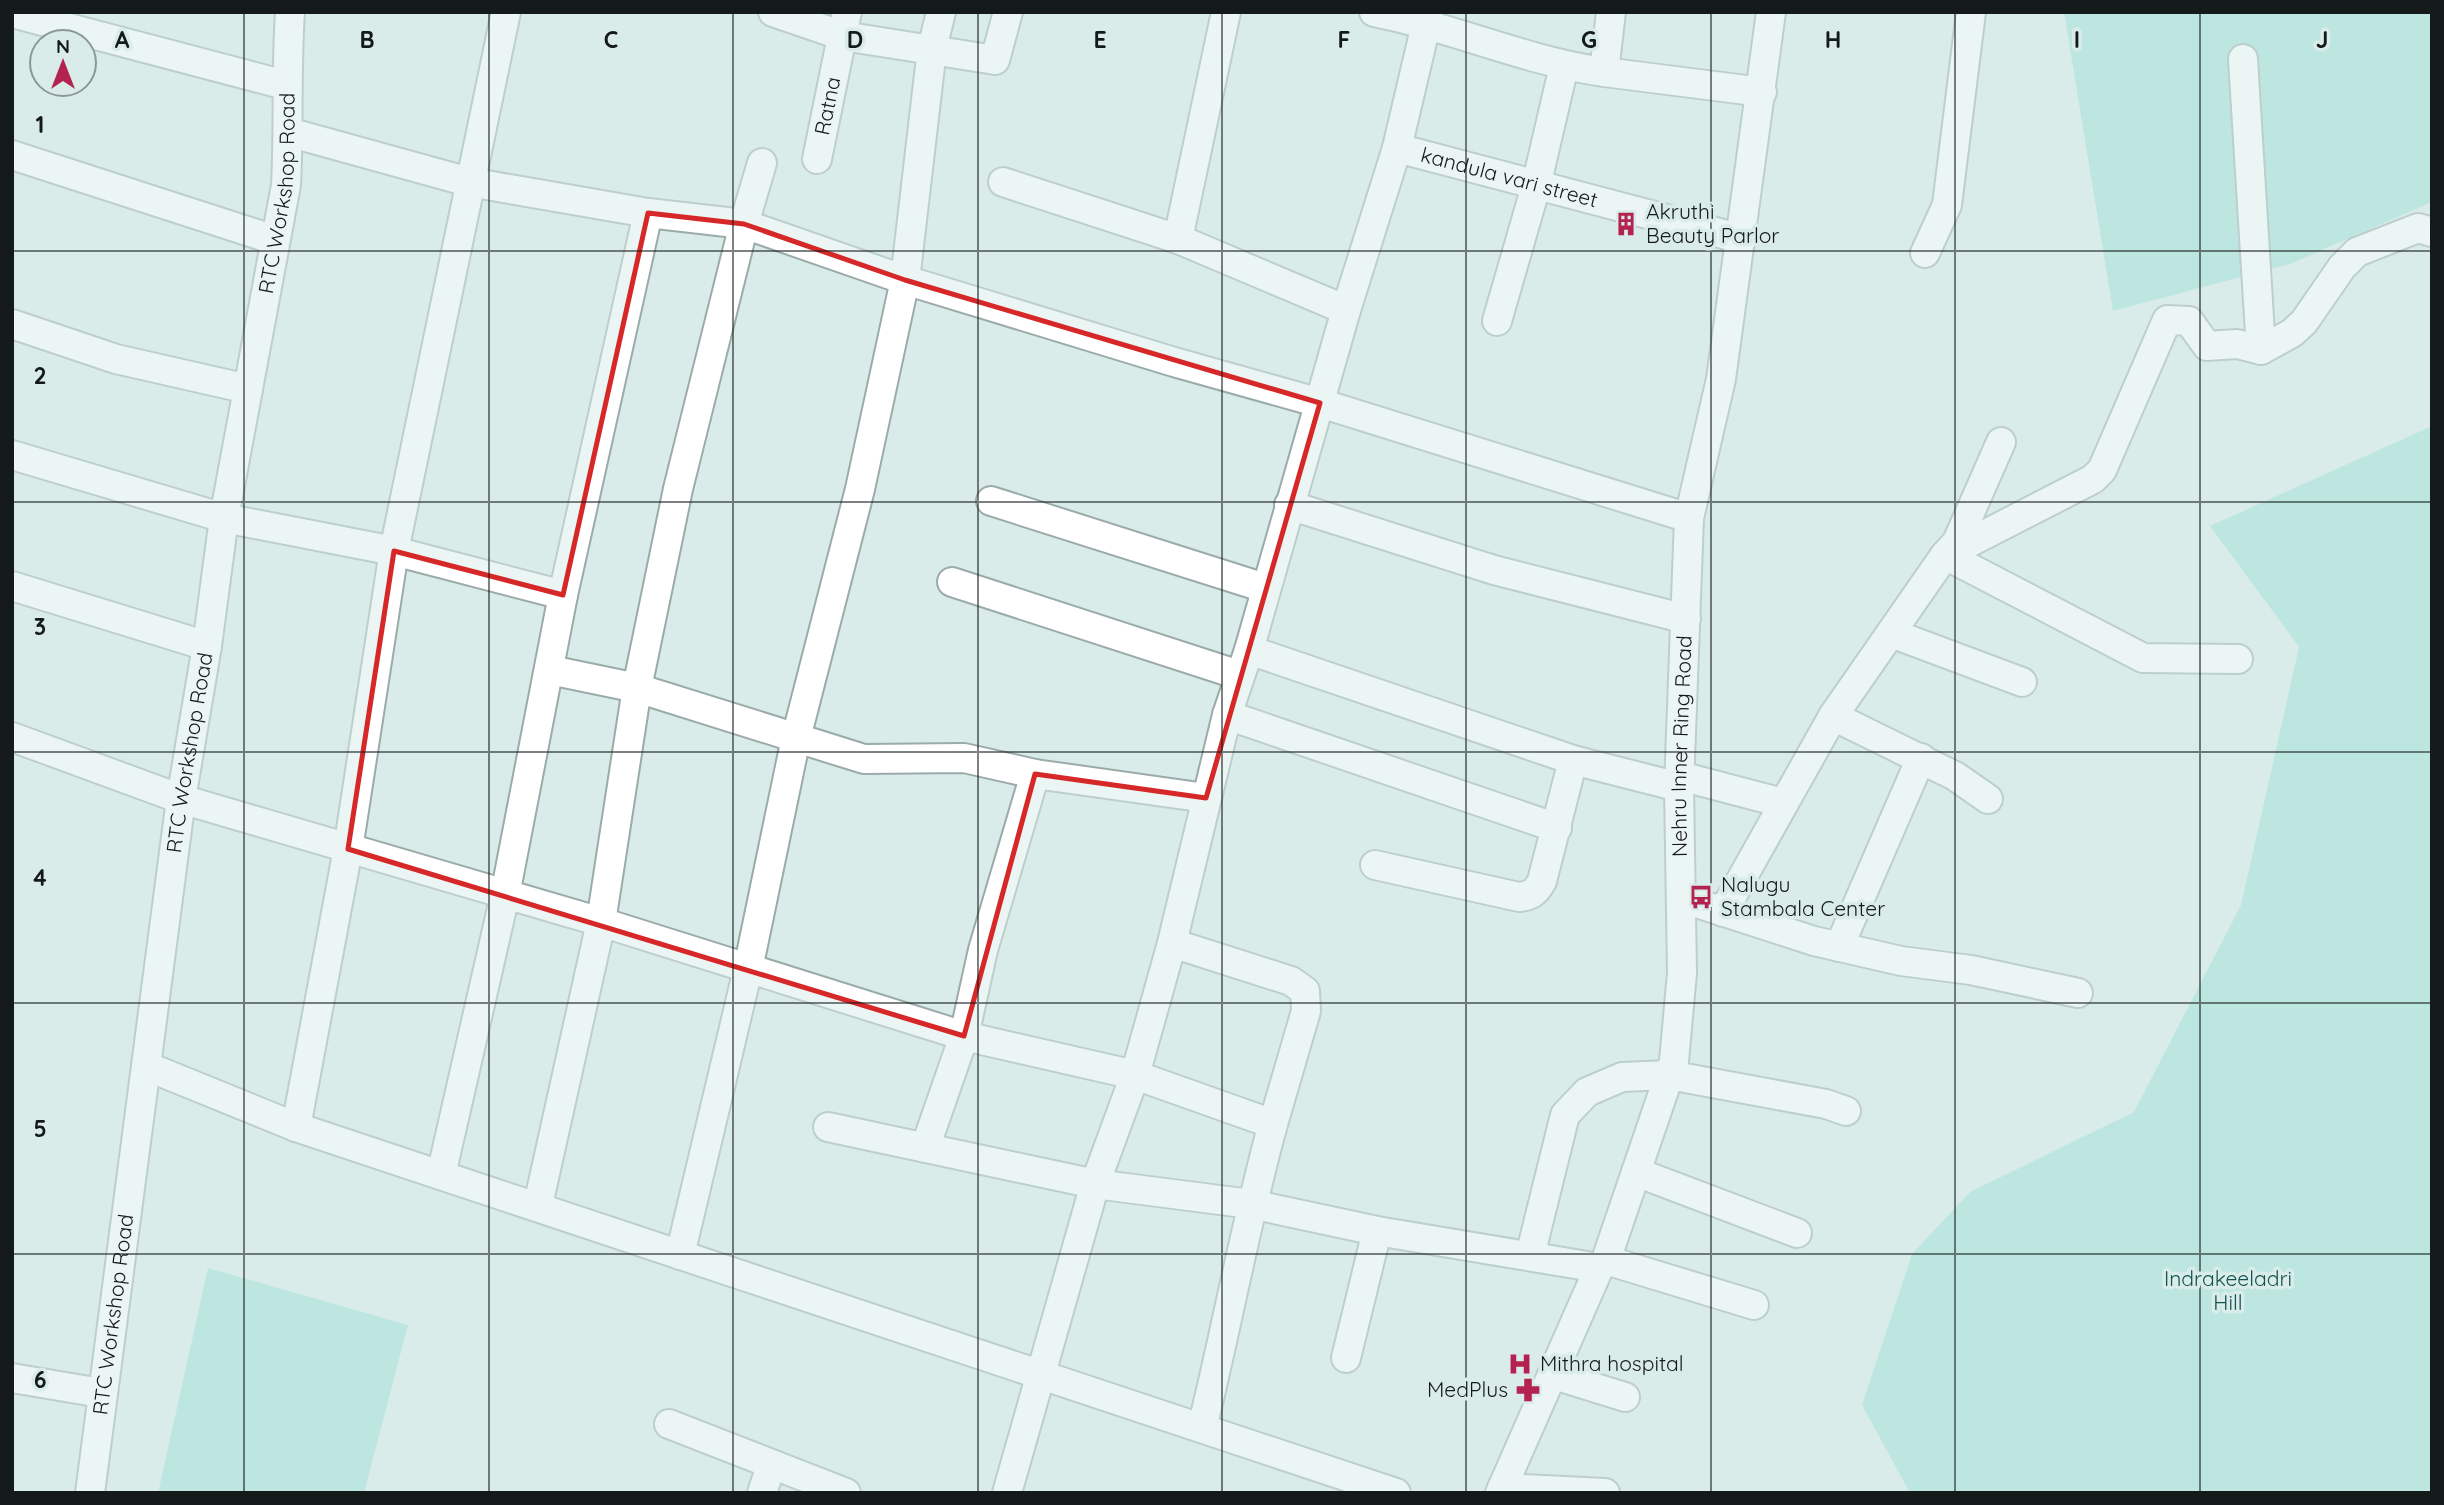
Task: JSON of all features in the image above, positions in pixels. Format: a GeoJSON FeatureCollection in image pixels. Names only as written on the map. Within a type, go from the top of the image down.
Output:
{"type":"FeatureCollection","features":[{"type":"Feature","properties":{"kind":"street","name":"RTC Workshop Road"},"geometry":{"type":"LineString","coordinates":[[90,1493],[181,799],[207,646],[224,517],[286,185],[288,132],[285,85],[290,12]]}},
{"type":"Feature","properties":{"kind":"street"},"geometry":{"type":"LineString","coordinates":[[296,1127],[348,849],[394,551],[468,182],[506,12]]}},
{"type":"Feature","properties":{"kind":"street"},"geometry":{"type":"LineString","coordinates":[[773,12],[845,24],[932,49],[995,60],[1008,12]]}},
{"type":"Feature","properties":{"kind":"street"},"geometry":{"type":"LineString","coordinates":[[680,1255],[748,969],[796,738],[860,489],[905,280],[932,49],[941,12]]}},
{"type":"Feature","properties":{"kind":"street"},"geometry":{"type":"LineString","coordinates":[[1178,239],[1226,12]]}},
{"type":"Feature","properties":{"kind":"street"},"geometry":{"type":"LineString","coordinates":[[1374,12],[1427,17],[1564,66],[1762,92]]}},
{"type":"Feature","properties":{"kind":"street"},"geometry":{"type":"LineString","coordinates":[[1604,72],[1611,12]]}},
{"type":"Feature","properties":{"kind":"street","name":"Nehru Inner Ring Road"},"geometry":{"type":"LineString","coordinates":[[1501,1490],[1602,1264],[1674,1061],[1682,973],[1680,781],[1689,518],[1721,380],[1771,12]]}},
{"type":"Feature","properties":{"kind":"street"},"geometry":{"type":"LineString","coordinates":[[1924,253],[1947,205],[1971,12]]}},
{"type":"Feature","properties":{"kind":"street"},"geometry":{"type":"LineString","coordinates":[[12,13],[285,85]]}},
{"type":"Feature","properties":{"kind":"street"},"geometry":{"type":"LineString","coordinates":[[1007,1493],[1095,1184],[1135,1075],[1172,943],[1227,715],[1346,310],[1397,148],[1427,17]]}},
{"type":"Feature","properties":{"kind":"street","name":"Ratna"},"geometry":{"type":"LineString","coordinates":[[817,159],[845,24]]}},
{"type":"Feature","properties":{"kind":"street"},"geometry":{"type":"LineString","coordinates":[[2243,60],[2262,350]]}},
{"type":"Feature","properties":{"kind":"street"},"geometry":{"type":"LineString","coordinates":[[1497,321],[1536,186],[1564,66]]}},
{"type":"Feature","properties":{"kind":"street"},"geometry":{"type":"LineString","coordinates":[[288,132],[468,182],[648,213],[744,224],[905,280],[1174,362],[1320,403],[1689,518]]}},
{"type":"Feature","properties":{"kind":"street","name":"kandula vari street"},"geometry":{"type":"LineString","coordinates":[[1397,148],[1742,239]]}},
{"type":"Feature","properties":{"kind":"street"},"geometry":{"type":"LineString","coordinates":[[12,155],[275,240]]}},
{"type":"Feature","properties":{"kind":"street"},"geometry":{"type":"LineString","coordinates":[[538,1205],[601,922],[637,688],[678,489],[744,224],[762,163]]}},
{"type":"Feature","properties":{"kind":"street"},"geometry":{"type":"LineString","coordinates":[[1003,182],[1178,239],[1346,310]]}},
{"type":"Feature","properties":{"kind":"street"},"geometry":{"type":"LineString","coordinates":[[441,1175],[505,895],[564,595],[648,213]]}},
{"type":"Feature","properties":{"kind":"street"},"geometry":{"type":"LineString","coordinates":[[1945,555],[2093,479],[2102,470],[2166,320],[2189,321],[2207,346],[2236,344],[2262,350],[2292,334],[2304,322],[2342,267],[2357,251],[2418,228],[2432,232]]}},
{"type":"Feature","properties":{"kind":"street"},"geometry":{"type":"LineString","coordinates":[[12,324],[116,359],[248,389]]}},
{"type":"Feature","properties":{"kind":"street"},"geometry":{"type":"LineString","coordinates":[[1723,912],[1833,716],[1945,555],[1957,542],[2001,442]]}},
{"type":"Feature","properties":{"kind":"street"},"geometry":{"type":"LineString","coordinates":[[12,455],[224,517],[394,551],[564,595]]}},
{"type":"Feature","properties":{"kind":"street"},"geometry":{"type":"LineString","coordinates":[[991,501],[1265,588]]}},
{"type":"Feature","properties":{"kind":"street"},"geometry":{"type":"LineString","coordinates":[[1289,505],[1494,570],[1686,619]]}},
{"type":"Feature","properties":{"kind":"street"},"geometry":{"type":"LineString","coordinates":[[1945,555],[2143,658],[2238,659]]}},
{"type":"Feature","properties":{"kind":"street"},"geometry":{"type":"LineString","coordinates":[[952,582],[1244,662],[1573,760],[1783,803]]}},
{"type":"Feature","properties":{"kind":"street"},"geometry":{"type":"LineString","coordinates":[[12,586],[207,646]]}},
{"type":"Feature","properties":{"kind":"street"},"geometry":{"type":"LineString","coordinates":[[1891,633],[2022,682]]}},
{"type":"Feature","properties":{"kind":"street"},"geometry":{"type":"LineString","coordinates":[[550,670],[637,688],[864,759],[964,758],[1035,774],[1206,798]]}},
{"type":"Feature","properties":{"kind":"street"},"geometry":{"type":"LineString","coordinates":[[1227,715],[1558,828]]}},
{"type":"Feature","properties":{"kind":"street"},"geometry":{"type":"LineString","coordinates":[[1833,716],[1921,758],[1988,799]]}},
{"type":"Feature","properties":{"kind":"street"},"geometry":{"type":"LineString","coordinates":[[12,737],[181,799],[601,922],[964,1036],[1135,1075],[1273,1124]]}},
{"type":"Feature","properties":{"kind":"street"},"geometry":{"type":"LineString","coordinates":[[1839,947],[1921,758]]}},
{"type":"Feature","properties":{"kind":"street"},"geometry":{"type":"LineString","coordinates":[[1375,866],[1518,897],[1528,896],[1537,891],[1542,881],[1558,828],[1573,760]]}},
{"type":"Feature","properties":{"kind":"street"},"geometry":{"type":"LineString","coordinates":[[925,1148],[964,1036],[983,950],[1035,774]]}},
{"type":"Feature","properties":{"kind":"street"},"geometry":{"type":"LineString","coordinates":[[1681,898],[1839,947],[1900,961],[1971,970],[2078,993]]}},
{"type":"Feature","properties":{"kind":"street"},"geometry":{"type":"LineString","coordinates":[[1172,943],[1292,981],[1305,991],[1306,1011],[1251,1204],[1224,1340],[1202,1428]]}},
{"type":"Feature","properties":{"kind":"street"},"geometry":{"type":"LineString","coordinates":[[146,1066],[296,1127],[538,1205],[680,1255],[1396,1493]]}},
{"type":"Feature","properties":{"kind":"street"},"geometry":{"type":"LineString","coordinates":[[1530,1256],[1564,1115],[1587,1092],[1622,1077],[1669,1075],[1826,1104],[1846,1111]]}},
{"type":"Feature","properties":{"kind":"street"},"geometry":{"type":"LineString","coordinates":[[828,1128],[1095,1184],[1251,1204],[1377,1231],[1530,1256],[1602,1264],[1754,1306]]}},
{"type":"Feature","properties":{"kind":"street"},"geometry":{"type":"LineString","coordinates":[[1636,1172],[1797,1233]]}},
{"type":"Feature","properties":{"kind":"street"},"geometry":{"type":"LineString","coordinates":[[1346,1357],[1377,1231]]}},
{"type":"Feature","properties":{"kind":"street"},"geometry":{"type":"LineString","coordinates":[[1554,1375],[1625,1397]]}},
{"type":"Feature","properties":{"kind":"street"},"geometry":{"type":"LineString","coordinates":[[12,1378],[101,1393]]}},
{"type":"Feature","properties":{"kind":"street"},"geometry":{"type":"LineString","coordinates":[[669,1424],[846,1493]]}},
{"type":"Feature","properties":{"kind":"street"},"geometry":{"type":"LineString","coordinates":[[762,1493],[771,1466]]}},
{"type":"Feature","properties":{"kind":"street"},"geometry":{"type":"LineString","coordinates":[[1501,1490],[1605,1493]]}},
{"type":"Feature","properties":{"kind":"highlighted area"},"geometry":{"type":"Polygon","coordinates":[[[648,213],[744,224],[905,280],[1320,403],[1206,798],[1035,774],[964,1036],[348,849],[394,551],[563,595],[648,213]]]}},
{"type":"Feature","properties":{"kind":"green space"},"geometry":{"type":"Polygon","coordinates":[[[2064,12],[2432,12],[2432,202],[2290,264],[2113,311],[2064,12]]]}},
{"type":"Feature","properties":{"kind":"green space","name":"Indrakeeladri Hill"},"geometry":{"type":"Polygon","coordinates":[[[2432,426],[2432,1493],[1910,1493],[1862,1405],[1912,1254],[1970,1192],[2134,1112],[2241,905],[2299,647],[2210,526],[2432,426]]]}},
{"type":"Feature","properties":{"kind":"green space"},"geometry":{"type":"Polygon","coordinates":[[[208,1268],[408,1325],[364,1493],[158,1493],[208,1268]]]}},
{"type":"Feature","properties":{"kind":"place","name":"Akruthi Beauty Parlor"},"geometry":{"type":"Point","coordinates":[1626,224]}},
{"type":"Feature","properties":{"kind":"place","name":"Nalugu Stambala Center"},"geometry":{"type":"Point","coordinates":[1701,897]}},
{"type":"Feature","properties":{"kind":"place","name":"Mithra hospital"},"geometry":{"type":"Point","coordinates":[1520,1364]}},
{"type":"Feature","properties":{"kind":"place","name":"MedPlus"},"geometry":{"type":"Point","coordinates":[1528,1390]}}]}
